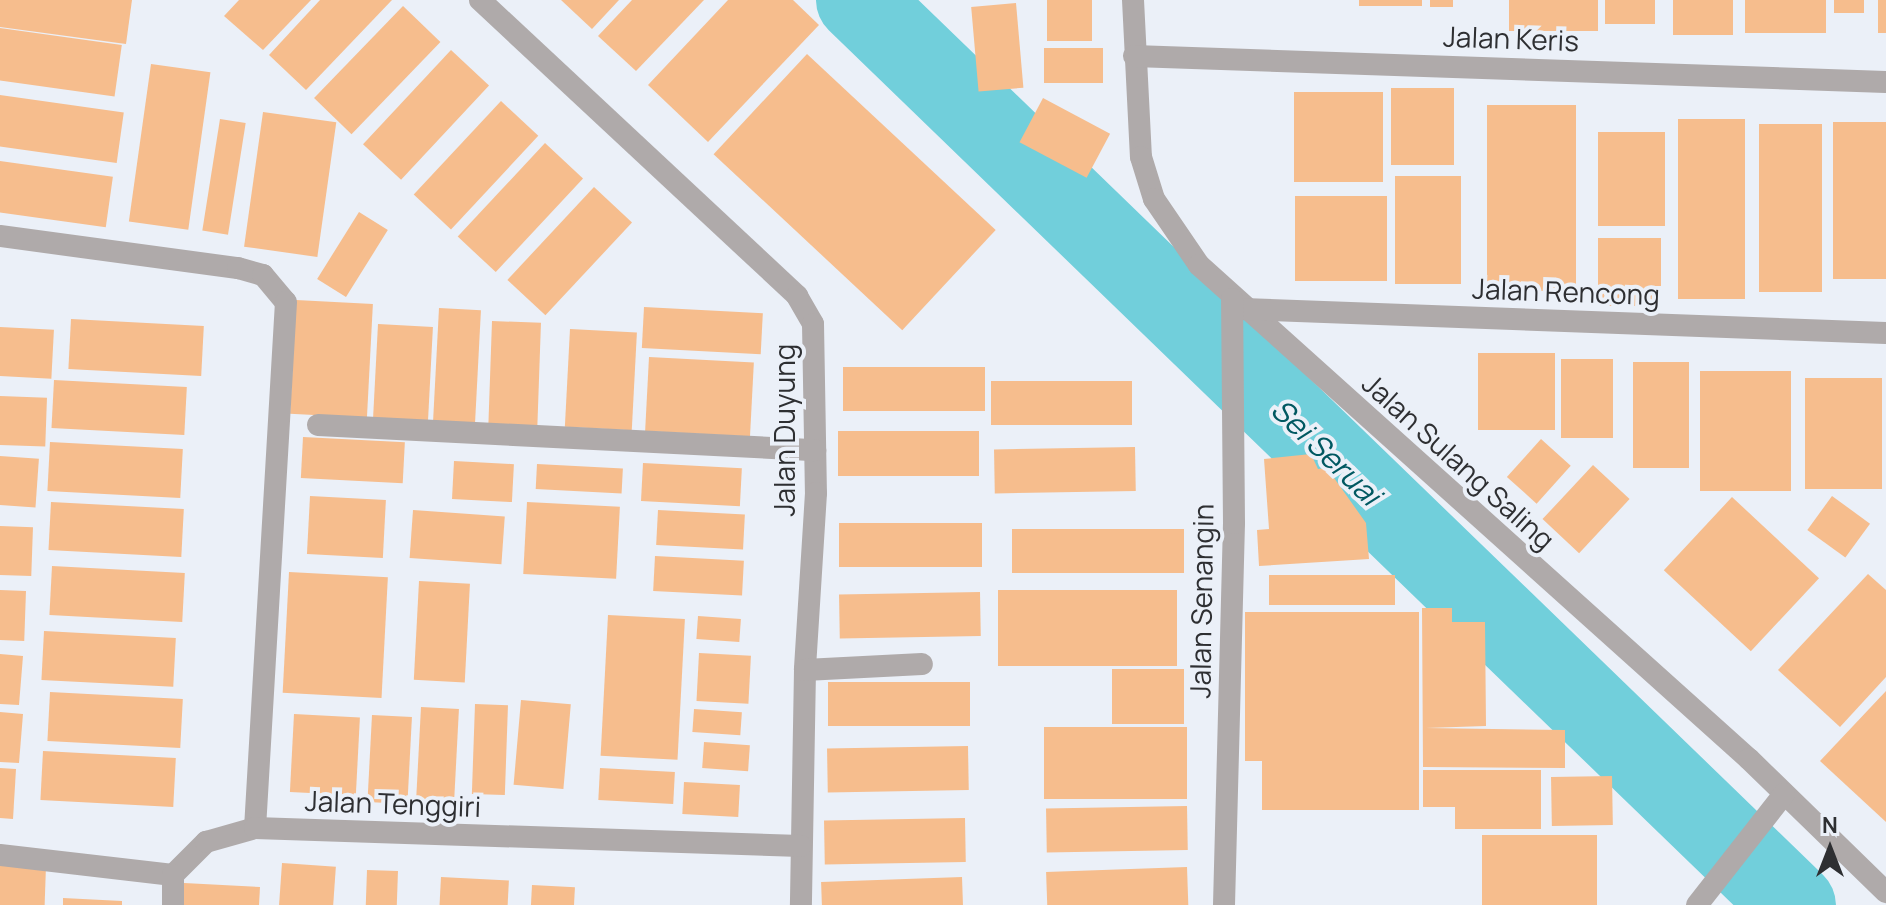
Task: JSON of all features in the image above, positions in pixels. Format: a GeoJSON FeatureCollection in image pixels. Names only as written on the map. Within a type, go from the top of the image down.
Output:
{"type":"FeatureCollection","features":[{"type":"Feature","properties":{"kind":"street","name":"Jalan Duyung"},"geometry":{"type":"LineString","coordinates":[[480,0],[797,296],[813,324],[815,450],[805,670],[801,905]]}},
{"type":"Feature","properties":{"kind":"street","name":"Jalan Sulang Saling"},"geometry":{"type":"LineString","coordinates":[[1133,0],[1141,157],[1154,199],[1199,265],[1236,310],[1784,794],[1886,892]]}},
{"type":"Feature","properties":{"kind":"street","name":"Jalan Keris"},"geometry":{"type":"LineString","coordinates":[[1134,56],[1886,82]]}},
{"type":"Feature","properties":{"kind":"street"},"geometry":{"type":"LineString","coordinates":[[0,236],[238,268],[263,275],[286,302],[255,828]]}},
{"type":"Feature","properties":{"kind":"street","name":"Jalan Rencong"},"geometry":{"type":"LineString","coordinates":[[1236,310],[1886,333]]}},
{"type":"Feature","properties":{"kind":"street","name":"Jalan Senangin"},"geometry":{"type":"LineString","coordinates":[[1224,905],[1234,523],[1231,404],[1236,310]]}},
{"type":"Feature","properties":{"kind":"street"},"geometry":{"type":"LineString","coordinates":[[318,425],[815,450]]}},
{"type":"Feature","properties":{"kind":"street"},"geometry":{"type":"LineString","coordinates":[[805,670],[922,664]]}},
{"type":"Feature","properties":{"kind":"street"},"geometry":{"type":"LineString","coordinates":[[1697,905],[1720,870],[1784,794]]}},
{"type":"Feature","properties":{"kind":"street","name":"Jalan Tenggiri"},"geometry":{"type":"LineString","coordinates":[[173,875],[206,842],[255,828],[801,846]]}},
{"type":"Feature","properties":{"kind":"street"},"geometry":{"type":"LineString","coordinates":[[0,855],[173,875],[173,905]]}},
{"type":"Feature","properties":{"kind":"building"},"geometry":{"type":"Polygon","coordinates":[[[0,0],[132,0],[126,44],[0,27],[0,0]]]}},
{"type":"Feature","properties":{"kind":"building"},"geometry":{"type":"Polygon","coordinates":[[[239,0],[311,0],[263,50],[224,16],[239,0]]]}},
{"type":"Feature","properties":{"kind":"building"},"geometry":{"type":"Polygon","coordinates":[[[320,0],[392,0],[306,90],[269,55],[320,0]]]}},
{"type":"Feature","properties":{"kind":"building"},"geometry":{"type":"Polygon","coordinates":[[[561,0],[619,0],[592,29],[561,0]]]}},
{"type":"Feature","properties":{"kind":"building"},"geometry":{"type":"Polygon","coordinates":[[[632,0],[704,0],[636,71],[598,36],[632,0]]]}},
{"type":"Feature","properties":{"kind":"building"},"geometry":{"type":"Polygon","coordinates":[[[728,0],[793,0],[819,25],[708,142],[648,85],[728,0]]]}},
{"type":"Feature","properties":{"kind":"building"},"geometry":{"type":"Polygon","coordinates":[[[1047,0],[1092,0],[1092,41],[1047,41],[1047,0]]]}},
{"type":"Feature","properties":{"kind":"building"},"geometry":{"type":"Polygon","coordinates":[[[1359,0],[1422,0],[1422,6],[1359,6],[1359,0]]]}},
{"type":"Feature","properties":{"kind":"building"},"geometry":{"type":"Polygon","coordinates":[[[1430,0],[1453,0],[1453,7],[1430,7],[1430,0]]]}},
{"type":"Feature","properties":{"kind":"building"},"geometry":{"type":"Polygon","coordinates":[[[1509,0],[1598,0],[1598,31],[1509,31],[1509,0]]]}},
{"type":"Feature","properties":{"kind":"building"},"geometry":{"type":"Polygon","coordinates":[[[1605,0],[1655,0],[1655,24],[1605,24],[1605,0]]]}},
{"type":"Feature","properties":{"kind":"building"},"geometry":{"type":"Polygon","coordinates":[[[1673,0],[1733,0],[1733,35],[1673,35],[1673,0]]]}},
{"type":"Feature","properties":{"kind":"building"},"geometry":{"type":"Polygon","coordinates":[[[1745,0],[1826,0],[1826,33],[1745,33],[1745,0]]]}},
{"type":"Feature","properties":{"kind":"building"},"geometry":{"type":"Polygon","coordinates":[[[1834,0],[1864,0],[1864,13],[1834,13],[1834,0]]]}},
{"type":"Feature","properties":{"kind":"building"},"geometry":{"type":"Polygon","coordinates":[[[1878,0],[1886,0],[1886,33],[1878,33],[1878,0]]]}},
{"type":"Feature","properties":{"kind":"building"},"geometry":{"type":"Polygon","coordinates":[[[1016,3],[1023,88],[979,92],[971,7],[1016,3]]]}},
{"type":"Feature","properties":{"kind":"building"},"geometry":{"type":"Polygon","coordinates":[[[403,6],[440,42],[351,134],[314,98],[403,6]]]}},
{"type":"Feature","properties":{"kind":"building"},"geometry":{"type":"Polygon","coordinates":[[[0,28],[122,45],[115,97],[0,81],[0,28]]]}},
{"type":"Feature","properties":{"kind":"building"},"geometry":{"type":"Polygon","coordinates":[[[1044,48],[1103,48],[1103,83],[1044,83],[1044,48]]]}},
{"type":"Feature","properties":{"kind":"building"},"geometry":{"type":"Polygon","coordinates":[[[451,50],[489,85],[401,180],[363,144],[451,50]]]}},
{"type":"Feature","properties":{"kind":"building"},"geometry":{"type":"Polygon","coordinates":[[[807,54],[996,230],[902,330],[714,154],[807,54]]]}},
{"type":"Feature","properties":{"kind":"building"},"geometry":{"type":"Polygon","coordinates":[[[151,64],[210,72],[188,230],[129,221],[151,64]]]}},
{"type":"Feature","properties":{"kind":"building"},"geometry":{"type":"Polygon","coordinates":[[[1391,88],[1454,88],[1454,165],[1391,165],[1391,88]]]}},
{"type":"Feature","properties":{"kind":"building"},"geometry":{"type":"Polygon","coordinates":[[[1294,92],[1383,92],[1383,182],[1294,182],[1294,92]]]}},
{"type":"Feature","properties":{"kind":"building"},"geometry":{"type":"Polygon","coordinates":[[[0,95],[124,112],[117,163],[0,147],[0,95]]]}},
{"type":"Feature","properties":{"kind":"building"},"geometry":{"type":"Polygon","coordinates":[[[1043,98],[1110,134],[1087,178],[1020,142],[1043,98]]]}},
{"type":"Feature","properties":{"kind":"building"},"geometry":{"type":"Polygon","coordinates":[[[501,101],[538,136],[451,229],[414,195],[501,101]]]}},
{"type":"Feature","properties":{"kind":"building"},"geometry":{"type":"Polygon","coordinates":[[[1487,105],[1576,105],[1576,291],[1487,291],[1487,105]]]}},
{"type":"Feature","properties":{"kind":"building"},"geometry":{"type":"Polygon","coordinates":[[[263,112],[336,122],[317,257],[244,247],[263,112]]]}},
{"type":"Feature","properties":{"kind":"building"},"geometry":{"type":"Polygon","coordinates":[[[220,119],[246,123],[228,235],[202,231],[220,119]]]}},
{"type":"Feature","properties":{"kind":"building"},"geometry":{"type":"Polygon","coordinates":[[[1678,119],[1745,119],[1745,299],[1678,299],[1678,119]]]}},
{"type":"Feature","properties":{"kind":"building"},"geometry":{"type":"Polygon","coordinates":[[[1833,122],[1886,122],[1886,279],[1833,279],[1833,122]]]}},
{"type":"Feature","properties":{"kind":"building"},"geometry":{"type":"Polygon","coordinates":[[[1759,124],[1822,124],[1822,292],[1759,292],[1759,124]]]}},
{"type":"Feature","properties":{"kind":"building"},"geometry":{"type":"Polygon","coordinates":[[[1598,132],[1665,132],[1665,226],[1598,226],[1598,132]]]}},
{"type":"Feature","properties":{"kind":"building"},"geometry":{"type":"Polygon","coordinates":[[[545,143],[583,178],[496,272],[458,237],[545,143]]]}},
{"type":"Feature","properties":{"kind":"building"},"geometry":{"type":"Polygon","coordinates":[[[0,161],[113,177],[106,227],[0,213],[0,161]]]}},
{"type":"Feature","properties":{"kind":"building"},"geometry":{"type":"Polygon","coordinates":[[[1395,176],[1461,176],[1461,284],[1395,284],[1395,176]]]}},
{"type":"Feature","properties":{"kind":"building"},"geometry":{"type":"Polygon","coordinates":[[[594,187],[632,222],[545,315],[507,280],[594,187]]]}},
{"type":"Feature","properties":{"kind":"building"},"geometry":{"type":"Polygon","coordinates":[[[1295,196],[1387,196],[1387,281],[1295,281],[1295,196]]]}},
{"type":"Feature","properties":{"kind":"building"},"geometry":{"type":"Polygon","coordinates":[[[359,212],[388,230],[346,297],[317,279],[359,212]]]}},
{"type":"Feature","properties":{"kind":"building"},"geometry":{"type":"Polygon","coordinates":[[[1598,238],[1661,238],[1661,306],[1598,306],[1598,238]]]}},
{"type":"Feature","properties":{"kind":"building"},"geometry":{"type":"Polygon","coordinates":[[[296,300],[373,304],[367,418],[290,414],[296,300]]]}},
{"type":"Feature","properties":{"kind":"building"},"geometry":{"type":"Polygon","coordinates":[[[644,307],[763,313],[761,354],[642,348],[644,307]]]}},
{"type":"Feature","properties":{"kind":"building"},"geometry":{"type":"Polygon","coordinates":[[[439,308],[481,310],[475,427],[433,425],[439,308]]]}},
{"type":"Feature","properties":{"kind":"building"},"geometry":{"type":"Polygon","coordinates":[[[71,319],[204,326],[201,376],[68,369],[71,319]]]}},
{"type":"Feature","properties":{"kind":"building"},"geometry":{"type":"Polygon","coordinates":[[[492,321],[541,323],[537,431],[488,429],[492,321]]]}},
{"type":"Feature","properties":{"kind":"building"},"geometry":{"type":"Polygon","coordinates":[[[378,324],[433,327],[428,423],[373,420],[378,324]]]}},
{"type":"Feature","properties":{"kind":"building"},"geometry":{"type":"Polygon","coordinates":[[[0,327],[54,330],[51,379],[0,376],[0,327]]]}},
{"type":"Feature","properties":{"kind":"building"},"geometry":{"type":"Polygon","coordinates":[[[570,329],[637,333],[632,430],[565,427],[570,329]]]}},
{"type":"Feature","properties":{"kind":"building"},"geometry":{"type":"Polygon","coordinates":[[[1478,353],[1555,353],[1555,430],[1478,430],[1478,353]]]}},
{"type":"Feature","properties":{"kind":"building"},"geometry":{"type":"Polygon","coordinates":[[[649,357],[754,362],[750,436],[645,431],[649,357]]]}},
{"type":"Feature","properties":{"kind":"building"},"geometry":{"type":"Polygon","coordinates":[[[1561,359],[1613,359],[1613,438],[1561,438],[1561,359]]]}},
{"type":"Feature","properties":{"kind":"building"},"geometry":{"type":"Polygon","coordinates":[[[1633,362],[1689,362],[1689,468],[1633,468],[1633,362]]]}},
{"type":"Feature","properties":{"kind":"building"},"geometry":{"type":"Polygon","coordinates":[[[843,367],[985,367],[985,411],[843,411],[843,367]]]}},
{"type":"Feature","properties":{"kind":"building"},"geometry":{"type":"Polygon","coordinates":[[[1700,371],[1791,371],[1791,491],[1700,491],[1700,371]]]}},
{"type":"Feature","properties":{"kind":"building"},"geometry":{"type":"Polygon","coordinates":[[[1805,378],[1882,378],[1882,489],[1805,489],[1805,378]]]}},
{"type":"Feature","properties":{"kind":"building"},"geometry":{"type":"Polygon","coordinates":[[[54,380],[187,387],[184,435],[51,428],[54,380]]]}},
{"type":"Feature","properties":{"kind":"building"},"geometry":{"type":"Polygon","coordinates":[[[991,381],[1132,381],[1132,425],[991,425],[991,381]]]}},
{"type":"Feature","properties":{"kind":"building"},"geometry":{"type":"Polygon","coordinates":[[[0,396],[47,398],[45,447],[0,445],[0,396]]]}},
{"type":"Feature","properties":{"kind":"building"},"geometry":{"type":"Polygon","coordinates":[[[838,431],[979,431],[979,476],[838,476],[838,431]]]}},
{"type":"Feature","properties":{"kind":"building"},"geometry":{"type":"Polygon","coordinates":[[[303,437],[405,442],[403,483],[301,478],[303,437]]]}},
{"type":"Feature","properties":{"kind":"building"},"geometry":{"type":"Polygon","coordinates":[[[1541,439],[1571,466],[1537,504],[1507,477],[1541,439]]]}},
{"type":"Feature","properties":{"kind":"building"},"geometry":{"type":"Polygon","coordinates":[[[50,442],[183,449],[180,498],[47,491],[50,442]]]}},
{"type":"Feature","properties":{"kind":"building"},"geometry":{"type":"Polygon","coordinates":[[[1135,447],[1136,491],[995,493],[994,449],[1135,447]]]}},
{"type":"Feature","properties":{"kind":"building"},"geometry":{"type":"Polygon","coordinates":[[[1311,454],[1318,469],[1327,468],[1366,523],[1369,559],[1259,566],[1257,530],[1269,529],[1264,459],[1311,454]]]}},
{"type":"Feature","properties":{"kind":"building"},"geometry":{"type":"Polygon","coordinates":[[[0,456],[39,459],[35,508],[0,505],[0,456]]]}},
{"type":"Feature","properties":{"kind":"building"},"geometry":{"type":"Polygon","coordinates":[[[454,461],[514,464],[512,502],[452,499],[454,461]]]}},
{"type":"Feature","properties":{"kind":"building"},"geometry":{"type":"Polygon","coordinates":[[[643,463],[742,468],[740,506],[641,501],[643,463]]]}},
{"type":"Feature","properties":{"kind":"building"},"geometry":{"type":"Polygon","coordinates":[[[537,464],[623,469],[622,493],[536,489],[537,464]]]}},
{"type":"Feature","properties":{"kind":"building"},"geometry":{"type":"Polygon","coordinates":[[[1593,465],[1630,499],[1579,553],[1543,519],[1593,465]]]}},
{"type":"Feature","properties":{"kind":"building"},"geometry":{"type":"Polygon","coordinates":[[[310,496],[386,500],[383,558],[307,554],[310,496]]]}},
{"type":"Feature","properties":{"kind":"building"},"geometry":{"type":"Polygon","coordinates":[[[1832,496],[1870,524],[1845,558],[1807,530],[1832,496]]]}},
{"type":"Feature","properties":{"kind":"building"},"geometry":{"type":"Polygon","coordinates":[[[1732,497],[1819,578],[1751,651],[1664,570],[1732,497]]]}},
{"type":"Feature","properties":{"kind":"building"},"geometry":{"type":"Polygon","coordinates":[[[51,502],[184,509],[181,557],[48,550],[51,502]]]}},
{"type":"Feature","properties":{"kind":"building"},"geometry":{"type":"Polygon","coordinates":[[[527,502],[620,507],[616,579],[523,574],[527,502]]]}},
{"type":"Feature","properties":{"kind":"building"},"geometry":{"type":"Polygon","coordinates":[[[413,510],[505,516],[501,564],[410,558],[413,510]]]}},
{"type":"Feature","properties":{"kind":"building"},"geometry":{"type":"Polygon","coordinates":[[[658,510],[745,515],[743,550],[656,545],[658,510]]]}},
{"type":"Feature","properties":{"kind":"building"},"geometry":{"type":"Polygon","coordinates":[[[839,523],[982,523],[982,567],[839,567],[839,523]]]}},
{"type":"Feature","properties":{"kind":"building"},"geometry":{"type":"Polygon","coordinates":[[[0,526],[33,527],[31,576],[0,575],[0,526]]]}},
{"type":"Feature","properties":{"kind":"building"},"geometry":{"type":"Polygon","coordinates":[[[1012,529],[1184,529],[1184,573],[1012,573],[1012,529]]]}},
{"type":"Feature","properties":{"kind":"building"},"geometry":{"type":"Polygon","coordinates":[[[655,556],[744,561],[742,596],[653,591],[655,556]]]}},
{"type":"Feature","properties":{"kind":"building"},"geometry":{"type":"Polygon","coordinates":[[[52,566],[185,573],[182,622],[49,615],[52,566]]]}},
{"type":"Feature","properties":{"kind":"building"},"geometry":{"type":"Polygon","coordinates":[[[289,572],[388,577],[382,698],[283,693],[289,572]]]}},
{"type":"Feature","properties":{"kind":"building"},"geometry":{"type":"Polygon","coordinates":[[[1868,574],[1886,590],[1886,677],[1840,727],[1778,670],[1868,574]]]}},
{"type":"Feature","properties":{"kind":"building"},"geometry":{"type":"Polygon","coordinates":[[[1269,575],[1395,575],[1395,605],[1269,605],[1269,575]]]}},
{"type":"Feature","properties":{"kind":"building"},"geometry":{"type":"Polygon","coordinates":[[[419,581],[470,584],[465,683],[414,680],[419,581]]]}},
{"type":"Feature","properties":{"kind":"building"},"geometry":{"type":"Polygon","coordinates":[[[0,590],[26,591],[24,641],[0,640],[0,590]]]}},
{"type":"Feature","properties":{"kind":"building"},"geometry":{"type":"Polygon","coordinates":[[[998,590],[1177,590],[1177,666],[998,666],[998,590]]]}},
{"type":"Feature","properties":{"kind":"building"},"geometry":{"type":"Polygon","coordinates":[[[980,592],[981,636],[840,638],[839,594],[980,592]]]}},
{"type":"Feature","properties":{"kind":"building"},"geometry":{"type":"Polygon","coordinates":[[[1422,608],[1452,608],[1452,622],[1485,622],[1486,726],[1426,728],[1565,730],[1565,768],[1423,767],[1422,608]]]}},
{"type":"Feature","properties":{"kind":"building"},"geometry":{"type":"Polygon","coordinates":[[[1245,612],[1419,612],[1419,810],[1262,810],[1262,761],[1245,761],[1245,612]]]}},
{"type":"Feature","properties":{"kind":"building"},"geometry":{"type":"Polygon","coordinates":[[[608,615],[685,619],[678,760],[601,756],[608,615]]]}},
{"type":"Feature","properties":{"kind":"building"},"geometry":{"type":"Polygon","coordinates":[[[698,616],[741,619],[739,642],[696,639],[698,616]]]}},
{"type":"Feature","properties":{"kind":"building"},"geometry":{"type":"Polygon","coordinates":[[[44,631],[176,638],[173,687],[41,680],[44,631]]]}},
{"type":"Feature","properties":{"kind":"building"},"geometry":{"type":"Polygon","coordinates":[[[699,653],[751,656],[748,704],[696,701],[699,653]]]}},
{"type":"Feature","properties":{"kind":"building"},"geometry":{"type":"Polygon","coordinates":[[[0,654],[23,656],[19,705],[0,704],[0,654]]]}},
{"type":"Feature","properties":{"kind":"building"},"geometry":{"type":"Polygon","coordinates":[[[1112,669],[1184,669],[1184,724],[1112,724],[1112,669]]]}},
{"type":"Feature","properties":{"kind":"building"},"geometry":{"type":"Polygon","coordinates":[[[828,682],[970,682],[970,726],[828,726],[828,682]]]}},
{"type":"Feature","properties":{"kind":"building"},"geometry":{"type":"Polygon","coordinates":[[[1886,691],[1886,822],[1820,761],[1886,691]]]}},
{"type":"Feature","properties":{"kind":"building"},"geometry":{"type":"Polygon","coordinates":[[[50,692],[183,699],[180,748],[47,741],[50,692]]]}},
{"type":"Feature","properties":{"kind":"building"},"geometry":{"type":"Polygon","coordinates":[[[521,700],[571,704],[563,789],[514,785],[521,700]]]}},
{"type":"Feature","properties":{"kind":"building"},"geometry":{"type":"Polygon","coordinates":[[[475,704],[508,705],[505,795],[472,794],[475,704]]]}},
{"type":"Feature","properties":{"kind":"building"},"geometry":{"type":"Polygon","coordinates":[[[421,707],[459,709],[454,802],[416,800],[421,707]]]}},
{"type":"Feature","properties":{"kind":"building"},"geometry":{"type":"Polygon","coordinates":[[[694,709],[742,712],[740,735],[692,732],[694,709]]]}},
{"type":"Feature","properties":{"kind":"building"},"geometry":{"type":"Polygon","coordinates":[[[0,712],[23,714],[19,763],[0,762],[0,712]]]}},
{"type":"Feature","properties":{"kind":"building"},"geometry":{"type":"Polygon","coordinates":[[[294,714],[360,717],[356,795],[290,792],[294,714]]]}},
{"type":"Feature","properties":{"kind":"building"},"geometry":{"type":"Polygon","coordinates":[[[372,715],[412,717],[407,804],[367,802],[372,715]]]}},
{"type":"Feature","properties":{"kind":"building"},"geometry":{"type":"Polygon","coordinates":[[[1044,727],[1187,727],[1187,799],[1044,799],[1044,727]]]}},
{"type":"Feature","properties":{"kind":"building"},"geometry":{"type":"Polygon","coordinates":[[[704,742],[750,745],[748,771],[702,768],[704,742]]]}},
{"type":"Feature","properties":{"kind":"building"},"geometry":{"type":"Polygon","coordinates":[[[968,746],[969,790],[828,792],[827,748],[968,746]]]}},
{"type":"Feature","properties":{"kind":"building"},"geometry":{"type":"Polygon","coordinates":[[[43,751],[176,758],[173,807],[40,800],[43,751]]]}},
{"type":"Feature","properties":{"kind":"building"},"geometry":{"type":"Polygon","coordinates":[[[0,768],[16,769],[13,819],[0,818],[0,768]]]}},
{"type":"Feature","properties":{"kind":"building"},"geometry":{"type":"Polygon","coordinates":[[[600,768],[675,772],[673,804],[598,800],[600,768]]]}},
{"type":"Feature","properties":{"kind":"building"},"geometry":{"type":"Polygon","coordinates":[[[1423,770],[1541,770],[1541,829],[1455,829],[1455,807],[1423,807],[1423,770]]]}},
{"type":"Feature","properties":{"kind":"building"},"geometry":{"type":"Polygon","coordinates":[[[1612,776],[1613,825],[1552,826],[1551,777],[1612,776]]]}},
{"type":"Feature","properties":{"kind":"building"},"geometry":{"type":"Polygon","coordinates":[[[684,782],[740,785],[738,817],[682,814],[684,782]]]}},
{"type":"Feature","properties":{"kind":"building"},"geometry":{"type":"Polygon","coordinates":[[[1187,806],[1188,850],[1047,852],[1046,808],[1187,806]]]}},
{"type":"Feature","properties":{"kind":"building"},"geometry":{"type":"Polygon","coordinates":[[[965,818],[966,862],[825,864],[824,820],[965,818]]]}},
{"type":"Feature","properties":{"kind":"building"},"geometry":{"type":"Polygon","coordinates":[[[1482,835],[1597,835],[1597,905],[1482,905],[1482,835]]]}},
{"type":"Feature","properties":{"kind":"building"},"geometry":{"type":"Polygon","coordinates":[[[282,863],[336,867],[333,905],[279,905],[282,863]]]}},
{"type":"Feature","properties":{"kind":"building"},"geometry":{"type":"Polygon","coordinates":[[[0,865],[46,867],[45,905],[0,905],[0,865]]]}},
{"type":"Feature","properties":{"kind":"building"},"geometry":{"type":"Polygon","coordinates":[[[1187,867],[1188,905],[1047,905],[1046,872],[1187,867]]]}},
{"type":"Feature","properties":{"kind":"building"},"geometry":{"type":"Polygon","coordinates":[[[367,870],[398,871],[397,905],[366,905],[367,870]]]}},
{"type":"Feature","properties":{"kind":"building"},"geometry":{"type":"Polygon","coordinates":[[[441,877],[509,881],[508,905],[440,905],[441,877]]]}},
{"type":"Feature","properties":{"kind":"building"},"geometry":{"type":"Polygon","coordinates":[[[962,877],[963,905],[822,905],[821,882],[962,877]]]}},
{"type":"Feature","properties":{"kind":"building"},"geometry":{"type":"Polygon","coordinates":[[[184,883],[260,887],[259,905],[183,905],[184,883]]]}},
{"type":"Feature","properties":{"kind":"building"},"geometry":{"type":"Polygon","coordinates":[[[532,885],[575,887],[574,905],[531,905],[532,885]]]}},
{"type":"Feature","properties":{"kind":"building"},"geometry":{"type":"Polygon","coordinates":[[[63,898],[122,901],[122,905],[63,905],[63,898]]]}},
{"type":"Feature","properties":{"kind":"waterway","name":"Sei Seruai"},"geometry":{"type":"LineString","coordinates":[[858,0],[1794,905]]}}]}
